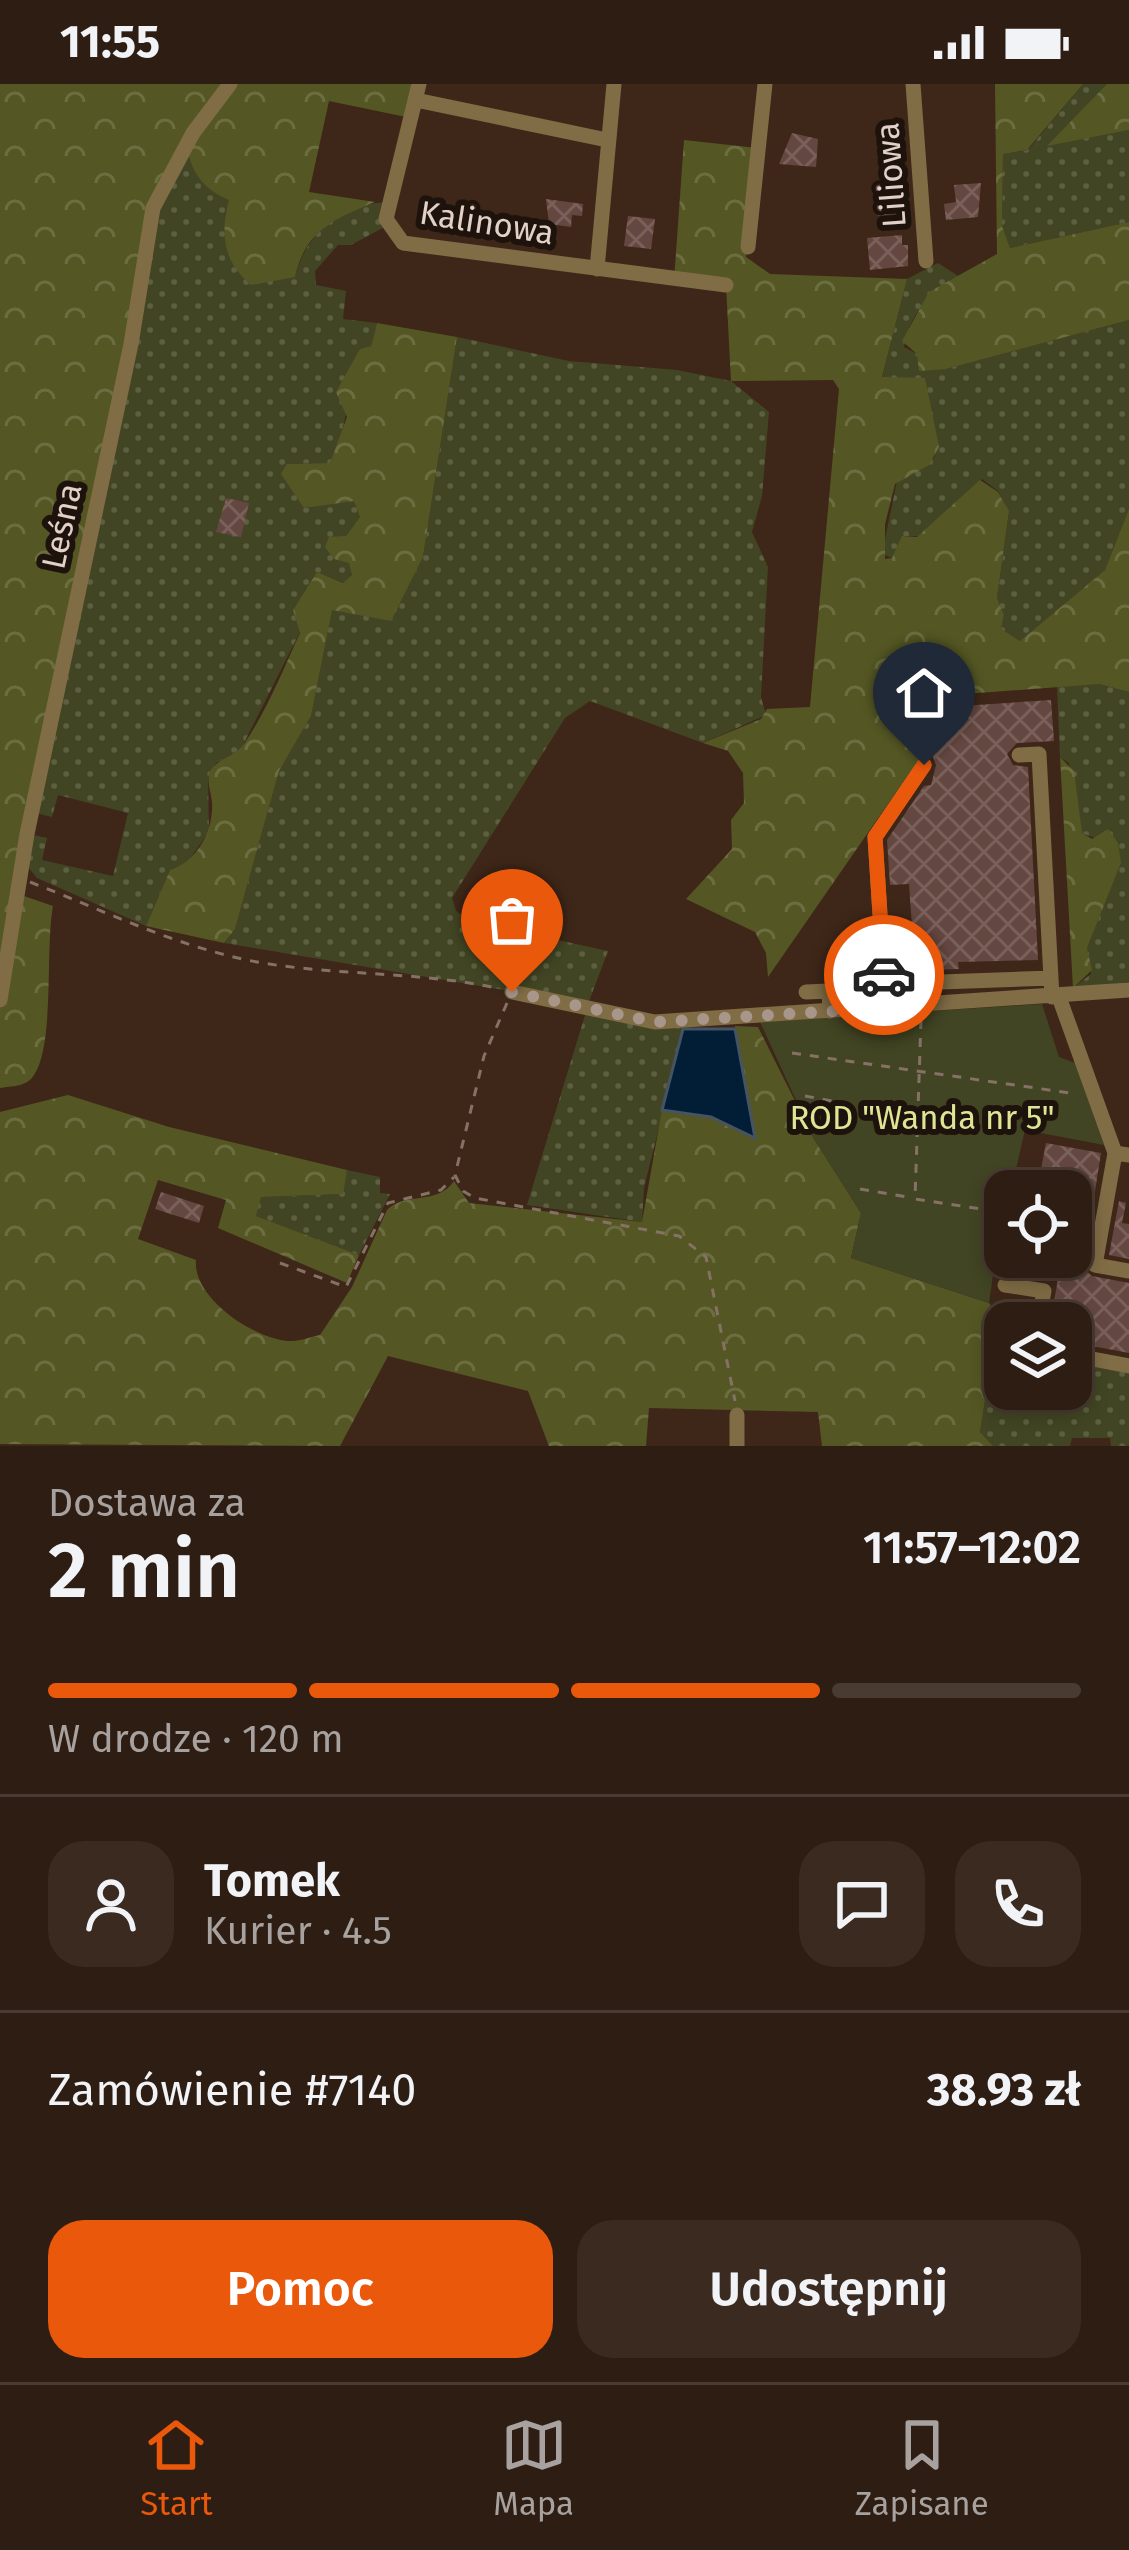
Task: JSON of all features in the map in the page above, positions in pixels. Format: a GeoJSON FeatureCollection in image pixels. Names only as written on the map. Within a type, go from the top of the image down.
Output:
{"type":"FeatureCollection","features":[{"type":"Feature","properties":{"kind":"street","name":"Leśna"},"geometry":{"type":"LineString","coordinates":[[0,1000],[20,878],[131,344],[153,208],[193,133],[230,84]]}},
{"type":"Feature","properties":{"kind":"street"},"geometry":{"type":"LineString","coordinates":[[597,269],[614,84]]}},
{"type":"Feature","properties":{"kind":"street"},"geometry":{"type":"LineString","coordinates":[[748,247],[765,84]]}},
{"type":"Feature","properties":{"kind":"street","name":"Liliowa"},"geometry":{"type":"LineString","coordinates":[[913,84],[926,261]]}},
{"type":"Feature","properties":{"kind":"street"},"geometry":{"type":"LineString","coordinates":[[417,92],[607,140]]}},
{"type":"Feature","properties":{"kind":"street","name":"Kalinowa"},"geometry":{"type":"LineString","coordinates":[[417,92],[386,219],[403,243],[726,285]]}},
{"type":"Feature","properties":{"kind":"street"},"geometry":{"type":"LineString","coordinates":[[1019,755],[1039,754],[1051,978],[1122,1154],[1094,1264],[1129,1271]]}},
{"type":"Feature","properties":{"kind":"street"},"geometry":{"type":"LineString","coordinates":[[886,1008],[875,837],[924,765]]}},
{"type":"Feature","properties":{"kind":"street"},"geometry":{"type":"LineString","coordinates":[[806,992],[846,988],[852,972]]}},
{"type":"Feature","properties":{"kind":"street"},"geometry":{"type":"LineString","coordinates":[[884,984],[1051,978]]}},
{"type":"Feature","properties":{"kind":"street"},"geometry":{"type":"LineString","coordinates":[[512,992],[655,1022],[1129,989]]}},
{"type":"Feature","properties":{"kind":"street"},"geometry":{"type":"LineString","coordinates":[[829,991],[830,1011]]}},
{"type":"Feature","properties":{"kind":"street"},"geometry":{"type":"LineString","coordinates":[[1005,1285],[1044,1291],[1042,1302]]}},
{"type":"Feature","properties":{"kind":"street"},"geometry":{"type":"LineString","coordinates":[[1092,1359],[1129,1366]]}},
{"type":"Feature","properties":{"kind":"street"},"geometry":{"type":"LineString","coordinates":[[737,1415],[737,1446]]}},
{"type":"Feature","properties":{"kind":"path"},"geometry":{"type":"LineString","coordinates":[[20,878],[140,930],[258,962],[439,976],[512,992],[484,1056],[455,1175],[441,1190],[388,1203],[346,1287],[280,1263]]}},
{"type":"Feature","properties":{"kind":"path"},"geometry":{"type":"LineString","coordinates":[[915,1198],[922,1006]]}},
{"type":"Feature","properties":{"kind":"path"},"geometry":{"type":"LineString","coordinates":[[792,1053],[1079,1094]]}},
{"type":"Feature","properties":{"kind":"path"},"geometry":{"type":"LineString","coordinates":[[805,1096],[1017,1135]]}},
{"type":"Feature","properties":{"kind":"path"},"geometry":{"type":"LineString","coordinates":[[455,1175],[463,1191],[475,1198],[679,1235],[696,1244],[706,1258],[737,1415]]}},
{"type":"Feature","properties":{"kind":"path"},"geometry":{"type":"LineString","coordinates":[[860,1189],[984,1209]]}},
{"type":"Feature","properties":{"kind":"green space"},"geometry":{"type":"Polygon","coordinates":[[[0,84],[419,84],[411,118],[329,101],[309,192],[375,202],[323,229],[306,248],[295,277],[251,285],[234,267],[226,247],[229,200],[200,180],[186,147],[153,208],[18,894],[53,906],[45,1041],[31,1079],[0,1088],[0,84]]]}},
{"type":"Feature","properties":{"kind":"green space"},"geometry":{"type":"Polygon","coordinates":[[[995,84],[1083,84],[1027,150],[1003,154],[1002,226],[1010,248],[1129,222],[1129,320],[946,369],[919,371],[917,354],[902,341],[929,292],[997,254],[995,84]]]}},
{"type":"Feature","properties":{"kind":"green space"},"geometry":{"type":"Polygon","coordinates":[[[1083,84],[1107,84],[1050,145],[1129,130],[1129,222],[1010,248],[1002,226],[1003,154],[1028,150],[1083,84]]]}},
{"type":"Feature","properties":{"kind":"green space"},"geometry":{"type":"Polygon","coordinates":[[[1107,84],[1129,84],[1129,130],[1047,146],[1107,84]]]}},
{"type":"Feature","properties":{"kind":"green space"},"geometry":{"type":"Polygon","coordinates":[[[684,140],[757,148],[746,257],[770,274],[907,279],[882,377],[925,378],[939,447],[929,465],[895,484],[885,524],[885,559],[892,558],[902,536],[917,537],[980,480],[998,492],[1009,511],[997,598],[1004,615],[1001,629],[1020,641],[1105,570],[1129,509],[1129,692],[1099,684],[964,694],[768,977],[766,953],[755,932],[686,899],[732,849],[731,820],[744,803],[743,773],[728,751],[703,743],[761,719],[767,709],[810,707],[839,389],[833,380],[731,381],[726,285],[674,281],[684,140]]]}},
{"type":"Feature","properties":{"kind":"green space"},"geometry":{"type":"Polygon","coordinates":[[[186,145],[295,277],[308,246],[342,214],[390,202],[390,224],[351,245],[338,245],[315,271],[316,285],[346,291],[343,319],[377,323],[371,346],[360,349],[330,463],[287,464],[304,508],[354,500],[360,517],[346,536],[352,575],[344,583],[317,572],[293,610],[300,632],[241,749],[216,763],[208,777],[209,831],[186,865],[170,870],[146,926],[37,878],[28,867],[33,835],[47,838],[42,860],[113,876],[128,813],[58,795],[52,817],[32,812],[153,208],[186,145]]]}},
{"type":"Feature","properties":{"kind":"green space"},"geometry":{"type":"Polygon","coordinates":[[[938,263],[958,276],[931,296],[910,325],[904,347],[917,354],[919,363],[946,369],[1129,320],[1129,509],[1105,570],[1020,641],[1001,629],[1004,615],[997,598],[1009,512],[998,491],[982,479],[919,536],[903,536],[892,558],[882,554],[897,481],[935,457],[925,378],[882,378],[907,279],[938,263]]]}},
{"type":"Feature","properties":{"kind":"green space"},"geometry":{"type":"Polygon","coordinates":[[[377,323],[457,337],[423,557],[391,621],[332,610],[311,716],[279,771],[235,929],[224,943],[146,926],[170,870],[188,860],[207,834],[212,813],[209,774],[244,744],[281,675],[300,633],[293,610],[317,572],[343,583],[352,575],[349,563],[334,559],[325,547],[329,537],[346,536],[360,517],[354,501],[304,508],[281,474],[287,464],[330,463],[347,417],[336,392],[360,349],[371,346],[377,323]]]}},
{"type":"Feature","properties":{"kind":"green space"},"geometry":{"type":"Polygon","coordinates":[[[457,337],[569,361],[677,370],[731,381],[769,412],[762,496],[752,532],[768,567],[761,697],[766,715],[703,743],[590,701],[565,718],[452,898],[456,911],[470,921],[608,951],[588,1004],[224,943],[235,929],[279,771],[311,716],[332,609],[391,621],[423,557],[457,337]]]}},
{"type":"Feature","properties":{"kind":"green space"},"geometry":{"type":"Polygon","coordinates":[[[1099,684],[1129,692],[1129,982],[1073,988],[1091,974],[1087,948],[1121,863],[1095,838],[1081,833],[1069,763],[1060,757],[1057,686],[1099,684]]]}},
{"type":"Feature","properties":{"kind":"green space"},"geometry":{"type":"Polygon","coordinates":[[[1060,757],[1074,771],[1082,833],[1092,839],[1108,829],[1118,843],[1121,863],[1087,948],[1092,970],[1073,988],[1060,757]]]}},
{"type":"Feature","properties":{"kind":"green space","name":"ROD \"Wanda nr 5\""},"geometry":{"type":"Polygon","coordinates":[[[1042,1004],[1059,1057],[1075,1063],[1104,1145],[1025,1130],[1016,1170],[984,1170],[984,1278],[993,1278],[989,1302],[851,1258],[861,1213],[814,1139],[760,1022],[1042,1004]]]}},
{"type":"Feature","properties":{"kind":"green space"},"geometry":{"type":"Polygon","coordinates":[[[586,1012],[684,1026],[644,1188],[642,1222],[527,1205],[586,1012]]]}},
{"type":"Feature","properties":{"kind":"green space"},"geometry":{"type":"Polygon","coordinates":[[[735,1026],[758,1027],[814,1139],[861,1213],[851,1258],[986,1302],[980,1432],[993,1446],[822,1446],[818,1412],[649,1408],[646,1446],[549,1446],[528,1391],[388,1356],[340,1446],[0,1444],[0,1112],[68,1095],[169,1127],[347,1170],[343,1194],[261,1197],[256,1216],[359,1255],[347,1283],[218,1228],[226,1200],[158,1180],[138,1239],[196,1260],[204,1289],[229,1315],[261,1334],[295,1341],[320,1335],[352,1287],[387,1210],[395,1204],[439,1193],[454,1181],[469,1203],[642,1222],[662,1110],[711,1117],[755,1137],[735,1026]]]}},
{"type":"Feature","properties":{"kind":"green space"},"geometry":{"type":"Polygon","coordinates":[[[347,1170],[380,1177],[380,1193],[390,1194],[359,1255],[256,1216],[260,1197],[342,1194],[347,1170]]]}},
{"type":"Feature","properties":{"kind":"green space"},"geometry":{"type":"Polygon","coordinates":[[[1092,1367],[1129,1373],[1129,1446],[1111,1446],[1110,1438],[1072,1438],[1070,1446],[993,1446],[980,1432],[984,1407],[1092,1410],[1092,1367]]]}},
{"type":"Feature","properties":{"kind":"water"},"geometry":{"type":"Polygon","coordinates":[[[683,1029],[735,1029],[755,1138],[711,1117],[662,1110],[683,1029]]]}},
{"type":"Feature","properties":{"kind":"building"},"geometry":{"type":"Polygon","coordinates":[[[792,133],[818,139],[816,167],[779,164],[792,133]]]}},
{"type":"Feature","properties":{"kind":"building"},"geometry":{"type":"Polygon","coordinates":[[[896,181],[897,193],[904,193],[905,213],[878,216],[875,182],[896,181]]]}},
{"type":"Feature","properties":{"kind":"building"},"geometry":{"type":"Polygon","coordinates":[[[981,183],[978,217],[946,220],[944,204],[956,202],[954,185],[981,183]]]}},
{"type":"Feature","properties":{"kind":"building"},"geometry":{"type":"Polygon","coordinates":[[[546,199],[583,204],[582,216],[572,215],[571,227],[549,224],[546,199]]]}},
{"type":"Feature","properties":{"kind":"building"},"geometry":{"type":"Polygon","coordinates":[[[628,216],[655,219],[651,249],[624,246],[628,216]]]}},
{"type":"Feature","properties":{"kind":"building"},"geometry":{"type":"Polygon","coordinates":[[[902,235],[902,245],[908,245],[908,266],[870,270],[867,238],[902,235]]]}},
{"type":"Feature","properties":{"kind":"building"},"geometry":{"type":"Polygon","coordinates":[[[226,498],[249,503],[241,537],[216,532],[226,498]]]}},
{"type":"Feature","properties":{"kind":"building"},"geometry":{"type":"Polygon","coordinates":[[[1051,700],[1054,741],[1017,743],[1007,754],[1013,765],[1028,767],[1038,960],[958,962],[959,969],[901,971],[901,953],[914,953],[909,884],[890,885],[887,840],[924,786],[931,785],[936,765],[930,749],[962,706],[1051,700]]]}},
{"type":"Feature","properties":{"kind":"building"},"geometry":{"type":"Polygon","coordinates":[[[492,936],[532,941],[529,963],[490,959],[492,936]]]}},
{"type":"Feature","properties":{"kind":"building"},"geometry":{"type":"Polygon","coordinates":[[[1046,1143],[1101,1153],[1092,1210],[1092,1170],[1041,1169],[1046,1143]]]}},
{"type":"Feature","properties":{"kind":"building"},"geometry":{"type":"Polygon","coordinates":[[[161,1192],[204,1206],[199,1223],[155,1209],[161,1192]]]}},
{"type":"Feature","properties":{"kind":"building"},"geometry":{"type":"Polygon","coordinates":[[[1119,1201],[1126,1203],[1122,1223],[1129,1224],[1129,1259],[1109,1255],[1119,1201]]]}},
{"type":"Feature","properties":{"kind":"building"},"geometry":{"type":"Polygon","coordinates":[[[1092,1276],[1129,1283],[1129,1353],[1092,1346],[1092,1302],[1054,1302],[1058,1278],[1092,1276]]]}},
{"type":"Feature","properties":{"kind":"way so far"},"geometry":{"type":"LineString","coordinates":[[512,992],[655,1022],[886,1008],[884,975]]}},
{"type":"Feature","properties":{"kind":"route"},"geometry":{"type":"LineString","coordinates":[[884,975],[875,837],[924,765]]}}]}
